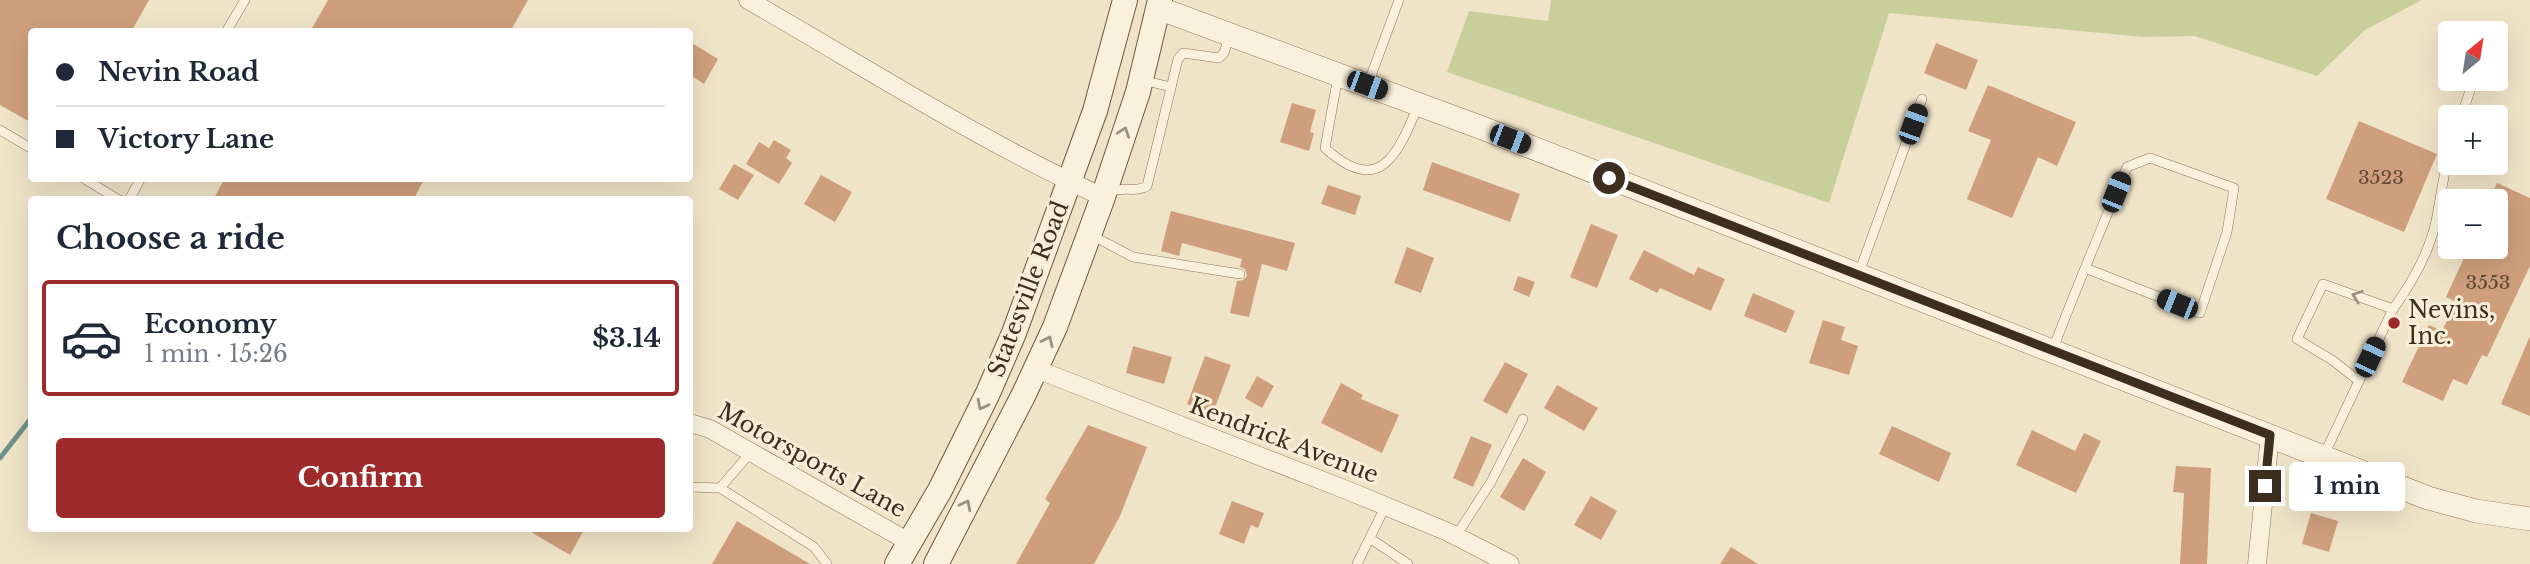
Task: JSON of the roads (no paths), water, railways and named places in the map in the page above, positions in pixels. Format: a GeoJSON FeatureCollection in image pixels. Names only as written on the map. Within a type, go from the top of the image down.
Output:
{"type":"FeatureCollection","features":[{"type":"Feature","properties":{"kind":"main road","name":"Statesville Road"},"geometry":{"type":"LineString","coordinates":[[897,564],[940,490],[988,393],[1018,322],[1095,111],[1125,0]]}},
{"type":"Feature","properties":{"kind":"main road","name":"Statesville Road"},"geometry":{"type":"LineString","coordinates":[[937,564],[1055,327],[1103,197],[1140,80],[1159,4]]}},
{"type":"Feature","properties":{"kind":"street"},"geometry":{"type":"LineString","coordinates":[[748,0],[976,132],[1069,182],[1103,197]]}},
{"type":"Feature","properties":{"kind":"street"},"geometry":{"type":"LineString","coordinates":[[1159,4],[2428,498],[2476,511],[2530,519]]}},
{"type":"Feature","properties":{"kind":"street","name":"Kendrick Avenue"},"geometry":{"type":"LineString","coordinates":[[1036,369],[1456,536],[1487,559],[1510,564]]}},
{"type":"Feature","properties":{"kind":"street","name":"Motorsports Lane"},"geometry":{"type":"LineString","coordinates":[[693,424],[710,429],[909,542]]}},
{"type":"Feature","properties":{"kind":"street"},"geometry":{"type":"LineString","coordinates":[[2258,564],[2270,435]]}},
{"type":"Feature","properties":{"kind":"lane"},"geometry":{"type":"LineString","coordinates":[[228,28],[244,0]]}},
{"type":"Feature","properties":{"kind":"lane"},"geometry":{"type":"LineString","coordinates":[[1367,85],[1399,0]]}},
{"type":"Feature","properties":{"kind":"lane"},"geometry":{"type":"LineString","coordinates":[[1103,197],[1119,188],[1139,190],[1147,186],[1175,65],[1184,53],[1219,58],[1224,53],[1230,33]]}},
{"type":"Feature","properties":{"kind":"lane"},"geometry":{"type":"LineString","coordinates":[[1338,74],[1325,148],[1342,163],[1365,171],[1380,169],[1402,145],[1419,104]]}},
{"type":"Feature","properties":{"kind":"lane"},"geometry":{"type":"LineString","coordinates":[[1140,80],[1171,87]]}},
{"type":"Feature","properties":{"kind":"lane"},"geometry":{"type":"LineString","coordinates":[[1858,275],[1922,99]]}},
{"type":"Feature","properties":{"kind":"lane"},"geometry":{"type":"LineString","coordinates":[[0,130],[28,147]]}},
{"type":"Feature","properties":{"kind":"lane"},"geometry":{"type":"LineString","coordinates":[[2053,351],[2085,268],[2127,167],[2150,158],[2234,188],[2227,232],[2200,313],[2085,268]]}},
{"type":"Feature","properties":{"kind":"lane"},"geometry":{"type":"LineString","coordinates":[[2323,457],[2393,309],[2413,282],[2435,223],[2443,175]]}},
{"type":"Feature","properties":{"kind":"lane"},"geometry":{"type":"LineString","coordinates":[[90,182],[112,196]]}},
{"type":"Feature","properties":{"kind":"lane"},"geometry":{"type":"LineString","coordinates":[[1089,234],[1133,257],[1240,274]]}},
{"type":"Feature","properties":{"kind":"lane"},"geometry":{"type":"LineString","coordinates":[[2359,381],[2332,359],[2297,339],[2323,284],[2393,309]]}},
{"type":"Feature","properties":{"kind":"lane"},"geometry":{"type":"LineString","coordinates":[[1456,536],[1491,482],[1523,419]]}},
{"type":"Feature","properties":{"kind":"lane"},"geometry":{"type":"LineString","coordinates":[[720,488],[751,452]]}},
{"type":"Feature","properties":{"kind":"lane"},"geometry":{"type":"LineString","coordinates":[[693,487],[720,488],[814,547],[827,564]]}},
{"type":"Feature","properties":{"kind":"lane"},"geometry":{"type":"LineString","coordinates":[[1357,564],[1385,507]]}},
{"type":"Feature","properties":{"kind":"lane"},"geometry":{"type":"LineString","coordinates":[[1371,539],[1408,564]]}},
{"type":"Feature","properties":{"kind":"waterway"},"geometry":{"type":"LineString","coordinates":[[0,458],[28,422]]}},
{"type":"Feature","properties":{"kind":"place","name":"Nevins, Inc."},"geometry":{"type":"Point","coordinates":[2394,323]}}]}
